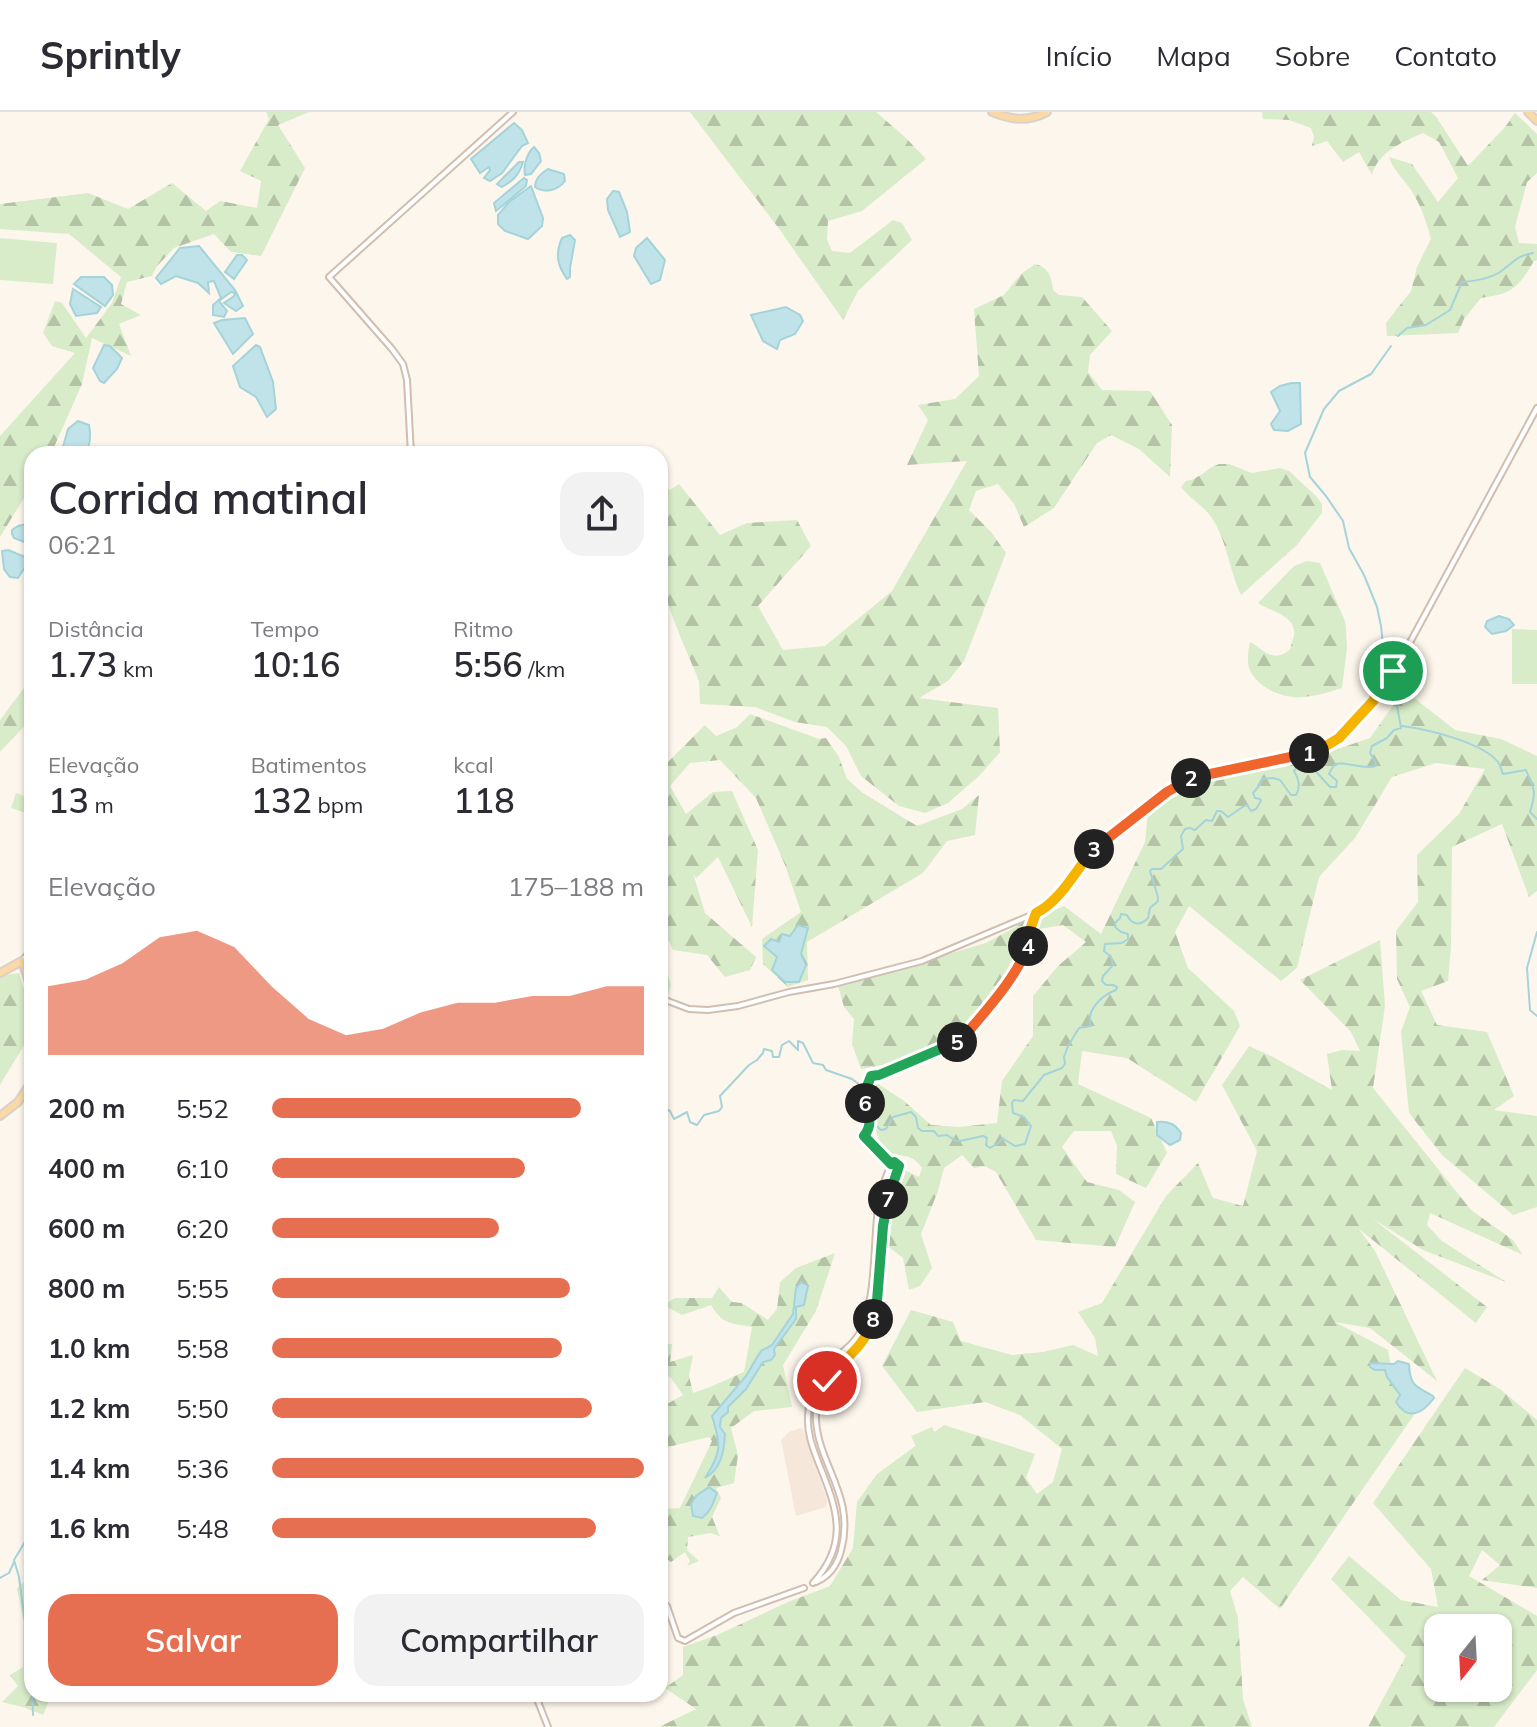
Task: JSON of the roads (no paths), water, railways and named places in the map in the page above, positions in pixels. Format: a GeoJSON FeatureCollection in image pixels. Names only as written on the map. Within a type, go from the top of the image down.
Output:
{"type":"FeatureCollection","features":[{"type":"Feature","properties":{"kind":"main road"},"geometry":{"type":"LineString","coordinates":[[992,112],[1023,119],[1047,112]]}},
{"type":"Feature","properties":{"kind":"main road"},"geometry":{"type":"LineString","coordinates":[[1528,112],[1537,121]]}},
{"type":"Feature","properties":{"kind":"main road"},"geometry":{"type":"LineString","coordinates":[[0,973],[22,961],[24,967]]}},
{"type":"Feature","properties":{"kind":"main road"},"geometry":{"type":"LineString","coordinates":[[0,1116],[24,1093]]}},
{"type":"Feature","properties":{"kind":"street"},"geometry":{"type":"LineString","coordinates":[[411,446],[407,380],[403,364],[329,277],[513,112]]}},
{"type":"Feature","properties":{"kind":"street"},"geometry":{"type":"LineString","coordinates":[[668,1001],[689,1009],[738,1006],[922,961],[1041,911],[1094,849],[1167,792],[1190,778],[1316,752],[1339,738],[1374,700],[1376,688],[1393,671],[1411,641],[1537,408]]}},
{"type":"Feature","properties":{"kind":"street"},"geometry":{"type":"LineString","coordinates":[[891,1164],[864,1136],[870,1122],[864,1102],[871,1076],[946,1048],[963,1038],[1024,958],[1036,913]]}},
{"type":"Feature","properties":{"kind":"street"},"geometry":{"type":"LineString","coordinates":[[894,1162],[899,1166],[883,1226],[877,1301],[872,1324],[867,1337],[827,1381],[816,1407],[819,1440],[844,1506],[845,1536],[833,1571],[826,1578],[813,1583],[828,1563],[837,1538],[837,1527],[833,1498],[811,1445],[809,1406],[817,1379],[856,1339],[863,1326],[870,1296],[880,1195],[891,1164],[894,1162]]}},
{"type":"Feature","properties":{"kind":"street"},"geometry":{"type":"LineString","coordinates":[[668,1609],[678,1638],[685,1641],[734,1613],[804,1588]]}},
{"type":"Feature","properties":{"kind":"street"},"geometry":{"type":"LineString","coordinates":[[538,1702],[548,1727]]}},
{"type":"Feature","properties":{"kind":"water"},"geometry":{"type":"Polygon","coordinates":[[[514,123],[522,130],[528,143],[522,146],[502,173],[490,181],[484,178],[489,167],[480,173],[471,159],[514,123]]]}},
{"type":"Feature","properties":{"kind":"water"},"geometry":{"type":"Polygon","coordinates":[[[534,147],[541,161],[531,174],[525,175],[526,160],[534,147]]]}},
{"type":"Feature","properties":{"kind":"water"},"geometry":{"type":"Polygon","coordinates":[[[519,162],[523,162],[513,179],[502,187],[497,184],[519,162]]]}},
{"type":"Feature","properties":{"kind":"water"},"geometry":{"type":"Polygon","coordinates":[[[548,169],[564,174],[565,181],[551,190],[535,187],[539,176],[548,169]]]}},
{"type":"Feature","properties":{"kind":"water"},"geometry":{"type":"Polygon","coordinates":[[[524,178],[527,180],[526,186],[496,211],[494,203],[524,178]]]}},
{"type":"Feature","properties":{"kind":"water"},"geometry":{"type":"Polygon","coordinates":[[[531,186],[543,218],[542,226],[528,239],[505,231],[498,224],[498,215],[509,202],[531,186]]]}},
{"type":"Feature","properties":{"kind":"water"},"geometry":{"type":"Polygon","coordinates":[[[613,191],[619,192],[627,212],[630,232],[620,237],[608,210],[607,199],[613,191]]]}},
{"type":"Feature","properties":{"kind":"water"},"geometry":{"type":"Polygon","coordinates":[[[570,235],[575,240],[570,277],[567,279],[559,264],[558,249],[562,238],[570,235]]]}},
{"type":"Feature","properties":{"kind":"water"},"geometry":{"type":"Polygon","coordinates":[[[647,238],[665,260],[660,280],[651,284],[634,256],[636,248],[647,238]]]}},
{"type":"Feature","properties":{"kind":"water"},"geometry":{"type":"Polygon","coordinates":[[[199,246],[235,290],[243,306],[236,311],[224,303],[234,296],[235,293],[231,292],[219,301],[227,311],[224,317],[213,315],[213,305],[221,298],[214,281],[208,282],[209,293],[198,283],[176,276],[161,284],[156,278],[180,248],[199,246]]]}},
{"type":"Feature","properties":{"kind":"water"},"geometry":{"type":"Polygon","coordinates":[[[237,255],[247,260],[234,279],[225,272],[237,255]]]}},
{"type":"Feature","properties":{"kind":"water"},"geometry":{"type":"Polygon","coordinates":[[[81,277],[104,277],[112,285],[113,295],[105,306],[74,284],[81,277]]]}},
{"type":"Feature","properties":{"kind":"water"},"geometry":{"type":"Polygon","coordinates":[[[73,289],[101,307],[97,313],[76,316],[70,304],[73,289]]]}},
{"type":"Feature","properties":{"kind":"water"},"geometry":{"type":"Polygon","coordinates":[[[786,307],[800,315],[803,321],[795,334],[780,340],[777,349],[763,341],[751,315],[786,307]]]}},
{"type":"Feature","properties":{"kind":"water"},"geometry":{"type":"Polygon","coordinates":[[[245,318],[253,334],[233,354],[214,323],[245,318]]]}},
{"type":"Feature","properties":{"kind":"water"},"geometry":{"type":"Polygon","coordinates":[[[104,345],[110,346],[122,358],[104,383],[93,368],[104,345]]]}},
{"type":"Feature","properties":{"kind":"water"},"geometry":{"type":"Polygon","coordinates":[[[256,345],[260,347],[273,382],[276,409],[267,417],[256,397],[240,387],[233,366],[256,345]]]}},
{"type":"Feature","properties":{"kind":"water"},"geometry":{"type":"Polygon","coordinates":[[[1291,383],[1300,383],[1301,424],[1288,431],[1274,430],[1271,424],[1280,411],[1271,392],[1291,383]]]}},
{"type":"Feature","properties":{"kind":"water"},"geometry":{"type":"Polygon","coordinates":[[[78,421],[89,425],[88,446],[63,446],[68,429],[78,421]]]}},
{"type":"Feature","properties":{"kind":"water"},"geometry":{"type":"Polygon","coordinates":[[[24,525],[24,542],[12,534],[18,526],[24,525]]]}},
{"type":"Feature","properties":{"kind":"water"},"geometry":{"type":"Polygon","coordinates":[[[8,550],[24,557],[24,568],[18,578],[10,577],[4,569],[2,551],[8,550]]]}},
{"type":"Feature","properties":{"kind":"water"},"geometry":{"type":"Polygon","coordinates":[[[1499,616],[1509,619],[1514,625],[1506,631],[1492,634],[1485,627],[1487,621],[1499,616]]]}},
{"type":"Feature","properties":{"kind":"water"},"geometry":{"type":"Polygon","coordinates":[[[798,925],[808,928],[801,954],[806,965],[799,982],[785,982],[772,970],[777,957],[764,946],[771,939],[779,942],[782,934],[790,936],[798,925]]]}},
{"type":"Feature","properties":{"kind":"water"},"geometry":{"type":"Polygon","coordinates":[[[1157,1122],[1174,1125],[1181,1133],[1180,1140],[1170,1145],[1157,1135],[1157,1122]]]}},
{"type":"Feature","properties":{"kind":"water"},"geometry":{"type":"Polygon","coordinates":[[[801,1282],[808,1286],[804,1305],[796,1307],[796,1319],[774,1349],[775,1355],[763,1362],[746,1389],[721,1418],[720,1427],[725,1434],[722,1453],[715,1470],[705,1478],[715,1461],[718,1448],[712,1416],[746,1376],[761,1351],[772,1345],[793,1314],[796,1288],[801,1282]]]}},
{"type":"Feature","properties":{"kind":"water"},"geometry":{"type":"Polygon","coordinates":[[[1398,1361],[1409,1364],[1413,1382],[1434,1398],[1415,1413],[1405,1412],[1396,1402],[1400,1395],[1385,1370],[1370,1367],[1370,1363],[1394,1364],[1398,1361]]]}},
{"type":"Feature","properties":{"kind":"water"},"geometry":{"type":"Polygon","coordinates":[[[709,1487],[717,1493],[708,1513],[702,1518],[693,1516],[691,1504],[709,1487]]]}},
{"type":"Feature","properties":{"kind":"waterway"},"geometry":{"type":"LineString","coordinates":[[1398,336],[1407,328],[1426,325],[1450,310],[1462,282],[1491,276],[1533,253]]}},
{"type":"Feature","properties":{"kind":"waterway"},"geometry":{"type":"LineString","coordinates":[[1386,675],[1377,607],[1349,548],[1343,521],[1310,477],[1305,453],[1324,409],[1339,391],[1371,374],[1391,346]]}},
{"type":"Feature","properties":{"kind":"waterway"},"geometry":{"type":"LineString","coordinates":[[869,1091],[879,1099],[874,1124],[881,1130],[886,1129],[893,1117],[911,1112],[916,1117],[918,1128],[934,1131],[938,1136],[947,1135],[956,1141],[983,1136],[987,1138],[986,1145],[990,1148],[1002,1138],[1015,1146],[1025,1144],[1031,1126],[1024,1117],[1013,1113],[1012,1103],[1014,1100],[1023,1101],[1044,1075],[1062,1068],[1068,1046],[1079,1028],[1091,1026],[1090,1015],[1096,1004],[1116,990],[1117,987],[1102,981],[1113,965],[1111,957],[1104,951],[1105,944],[1122,943],[1128,939],[1128,934],[1115,927],[1121,914],[1136,923],[1148,918],[1150,908],[1158,901],[1150,871],[1161,869],[1183,849],[1181,836],[1185,829],[1195,830],[1206,820],[1212,821],[1217,811],[1228,817],[1247,805],[1251,811],[1256,809],[1261,801],[1253,793],[1262,779],[1280,780],[1291,795],[1296,795],[1299,783],[1294,771],[1299,765],[1310,765],[1330,787],[1336,787],[1337,781],[1329,774],[1336,764],[1376,766],[1370,753],[1372,746],[1401,728],[1390,690],[1392,684],[1388,680]]}},
{"type":"Feature","properties":{"kind":"waterway"},"geometry":{"type":"LineString","coordinates":[[1402,726],[1439,733],[1480,748],[1498,762],[1503,774],[1526,770],[1534,790],[1530,812],[1537,819]]}},
{"type":"Feature","properties":{"kind":"waterway"},"geometry":{"type":"LineString","coordinates":[[1537,932],[1527,968],[1530,1010],[1537,1016]]}},
{"type":"Feature","properties":{"kind":"waterway"},"geometry":{"type":"LineString","coordinates":[[668,1110],[674,1119],[687,1112],[690,1122],[697,1125],[704,1115],[719,1111],[722,1107],[720,1096],[757,1060],[764,1049],[772,1051],[773,1057],[779,1057],[782,1045],[789,1041],[798,1050],[798,1041],[803,1043],[813,1063],[852,1079],[864,1088]]}},
{"type":"Feature","properties":{"kind":"waterway"},"geometry":{"type":"LineString","coordinates":[[24,1544],[14,1560],[24,1615]]}},
{"type":"Feature","properties":{"kind":"waterway"},"geometry":{"type":"LineString","coordinates":[[0,1578],[9,1573],[14,1562]]}},
{"type":"Feature","properties":{"kind":"waterway"},"geometry":{"type":"LineString","coordinates":[[32,1702],[33,1715]]}}]}
